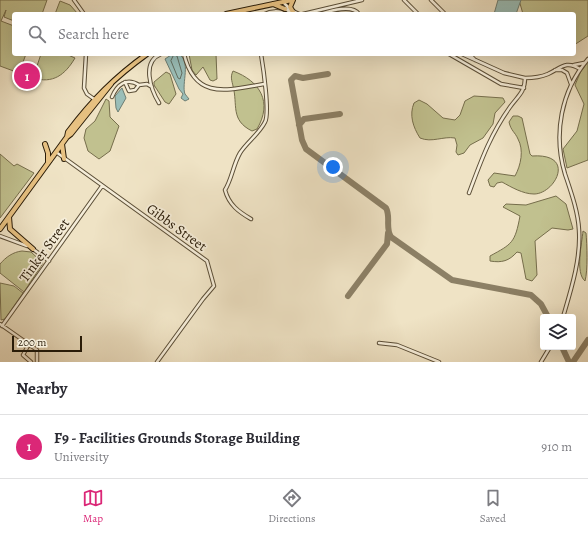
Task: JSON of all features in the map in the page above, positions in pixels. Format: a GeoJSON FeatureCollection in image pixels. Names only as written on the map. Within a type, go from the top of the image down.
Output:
{"type":"FeatureCollection","features":[{"type":"Feature","properties":{"kind":"main road"},"geometry":{"type":"LineString","coordinates":[[258,6],[263,0]]}},
{"type":"Feature","properties":{"kind":"main road"},"geometry":{"type":"LineString","coordinates":[[234,12],[281,1],[292,0],[290,7],[292,12]]}},
{"type":"Feature","properties":{"kind":"main road"},"geometry":{"type":"LineString","coordinates":[[270,4],[285,12]]}},
{"type":"Feature","properties":{"kind":"main road"},"geometry":{"type":"LineString","coordinates":[[0,229],[94,101],[111,84],[145,56]]}},
{"type":"Feature","properties":{"kind":"main road"},"geometry":{"type":"LineString","coordinates":[[67,137],[68,132],[89,104],[94,101]]}},
{"type":"Feature","properties":{"kind":"main road"},"geometry":{"type":"LineString","coordinates":[[45,144],[48,153],[48,163]]}},
{"type":"Feature","properties":{"kind":"main road"},"geometry":{"type":"LineString","coordinates":[[62,144],[64,159]]}},
{"type":"Feature","properties":{"kind":"main road"},"geometry":{"type":"LineString","coordinates":[[9,217],[10,228],[33,249]]}},
{"type":"Feature","properties":{"kind":"street"},"geometry":{"type":"LineString","coordinates":[[74,0],[83,12]]}},
{"type":"Feature","properties":{"kind":"street"},"geometry":{"type":"LineString","coordinates":[[312,12],[362,0]]}},
{"type":"Feature","properties":{"kind":"street"},"geometry":{"type":"LineString","coordinates":[[404,0],[416,12]]}},
{"type":"Feature","properties":{"kind":"street"},"geometry":{"type":"LineString","coordinates":[[431,0],[444,12]]}},
{"type":"Feature","properties":{"kind":"street"},"geometry":{"type":"LineString","coordinates":[[281,1],[285,12]]}},
{"type":"Feature","properties":{"kind":"street"},"geometry":{"type":"LineString","coordinates":[[281,1],[291,12]]}},
{"type":"Feature","properties":{"kind":"street"},"geometry":{"type":"LineString","coordinates":[[331,12],[348,9],[355,10],[357,12]]}},
{"type":"Feature","properties":{"kind":"street"},"geometry":{"type":"LineString","coordinates":[[86,56],[84,85],[88,95],[89,104]]}},
{"type":"Feature","properties":{"kind":"street"},"geometry":{"type":"LineString","coordinates":[[158,56],[154,58],[150,66],[149,76],[159,103]]}},
{"type":"Feature","properties":{"kind":"street"},"geometry":{"type":"LineString","coordinates":[[185,56],[192,76],[199,82],[218,91],[228,91],[264,84]]}},
{"type":"Feature","properties":{"kind":"street"},"geometry":{"type":"LineString","coordinates":[[251,219],[236,209],[230,202],[225,190],[230,185],[234,167],[240,152],[266,120],[268,112],[261,56]]}},
{"type":"Feature","properties":{"kind":"street"},"geometry":{"type":"LineString","coordinates":[[452,56],[501,84],[524,88]]}},
{"type":"Feature","properties":{"kind":"street"},"geometry":{"type":"LineString","coordinates":[[466,56],[507,74],[525,78],[540,76],[565,64],[573,65],[585,63]]}},
{"type":"Feature","properties":{"kind":"street"},"geometry":{"type":"LineString","coordinates":[[471,56],[477,62]]}},
{"type":"Feature","properties":{"kind":"street"},"geometry":{"type":"LineString","coordinates":[[564,314],[572,283],[579,241],[576,210],[563,165],[559,138],[562,112],[571,85],[580,69],[588,59]]}},
{"type":"Feature","properties":{"kind":"street"},"geometry":{"type":"LineString","coordinates":[[573,65],[580,69]]}},
{"type":"Feature","properties":{"kind":"street"},"geometry":{"type":"LineString","coordinates":[[554,70],[562,70],[567,73],[571,85]]}},
{"type":"Feature","properties":{"kind":"street"},"geometry":{"type":"LineString","coordinates":[[469,193],[490,137],[524,88],[525,78]]}},
{"type":"Feature","properties":{"kind":"street"},"geometry":{"type":"LineString","coordinates":[[112,97],[119,85],[125,82],[131,82],[139,85],[147,84],[152,87]]}},
{"type":"Feature","properties":{"kind":"street"},"geometry":{"type":"LineString","coordinates":[[125,82],[129,91],[135,90],[139,85]]}},
{"type":"Feature","properties":{"kind":"street"},"geometry":{"type":"LineString","coordinates":[[88,95],[94,101]]}},
{"type":"Feature","properties":{"kind":"street","name":"Gibbs Street"},"geometry":{"type":"LineString","coordinates":[[56,152],[207,261],[214,286],[156,362]]}},
{"type":"Feature","properties":{"kind":"street","name":"Tinker Street"},"geometry":{"type":"LineString","coordinates":[[1,325],[49,261],[102,186]]}},
{"type":"Feature","properties":{"kind":"street"},"geometry":{"type":"LineString","coordinates":[[0,236],[33,249],[49,261]]}},
{"type":"Feature","properties":{"kind":"street"},"geometry":{"type":"LineString","coordinates":[[1,325],[36,350],[37,362]]}},
{"type":"Feature","properties":{"kind":"street"},"geometry":{"type":"LineString","coordinates":[[379,343],[398,345],[439,362]]}},
{"type":"Feature","properties":{"kind":"street"},"geometry":{"type":"LineString","coordinates":[[29,344],[23,355],[31,362]]}},
{"type":"Feature","properties":{"kind":"street"},"geometry":{"type":"LineString","coordinates":[[541,362],[548,350]]}},
{"type":"Feature","properties":{"kind":"green space"},"geometry":{"type":"Polygon","coordinates":[[[0,0],[47,0],[43,12],[12,12],[12,20],[4,17],[6,10],[1,21],[12,25],[12,56],[25,56],[19,73],[0,66],[0,0]]]}},
{"type":"Feature","properties":{"kind":"green space"},"geometry":{"type":"Polygon","coordinates":[[[519,0],[588,0],[588,36],[576,44],[576,12],[522,12],[519,0]]]}},
{"type":"Feature","properties":{"kind":"green space"},"geometry":{"type":"Polygon","coordinates":[[[60,1],[70,5],[76,12],[56,12],[60,1]]]}},
{"type":"Feature","properties":{"kind":"green space"},"geometry":{"type":"Polygon","coordinates":[[[40,56],[70,56],[75,58],[67,69],[58,77],[47,80],[33,78],[40,56]]]}},
{"type":"Feature","properties":{"kind":"green space"},"geometry":{"type":"Polygon","coordinates":[[[189,56],[216,56],[217,79],[213,81],[210,80],[203,67],[196,75],[192,70],[189,56]]]}},
{"type":"Feature","properties":{"kind":"green space"},"geometry":{"type":"Polygon","coordinates":[[[588,62],[588,160],[567,168],[563,149],[577,131],[584,104],[575,85],[581,71],[588,62]]]}},
{"type":"Feature","properties":{"kind":"green space"},"geometry":{"type":"Polygon","coordinates":[[[233,71],[250,80],[257,87],[264,101],[262,119],[257,129],[252,131],[240,122],[236,112],[232,79],[233,71]]]}},
{"type":"Feature","properties":{"kind":"green space"},"geometry":{"type":"Polygon","coordinates":[[[166,72],[170,74],[176,94],[169,104],[165,102],[154,85],[154,82],[166,72]]]}},
{"type":"Feature","properties":{"kind":"green space"},"geometry":{"type":"Polygon","coordinates":[[[474,96],[503,98],[505,102],[495,113],[493,124],[483,138],[470,145],[464,153],[458,155],[456,152],[457,145],[455,138],[429,140],[420,138],[412,121],[414,103],[419,100],[427,104],[443,118],[455,120],[460,115],[465,101],[474,96]]]}},
{"type":"Feature","properties":{"kind":"green space"},"geometry":{"type":"Polygon","coordinates":[[[106,99],[109,101],[110,117],[119,126],[110,151],[99,159],[88,151],[84,138],[86,129],[95,121],[106,99]]]}},
{"type":"Feature","properties":{"kind":"green space"},"geometry":{"type":"Polygon","coordinates":[[[513,116],[522,118],[530,154],[532,156],[546,157],[554,161],[558,167],[558,174],[554,181],[549,188],[542,192],[534,194],[526,193],[502,182],[497,183],[494,187],[490,186],[488,180],[494,173],[515,176],[519,167],[521,158],[520,143],[509,122],[513,116]]]}},
{"type":"Feature","properties":{"kind":"green space"},"geometry":{"type":"Polygon","coordinates":[[[0,154],[14,166],[17,164],[34,173],[0,218],[0,154]]]}},
{"type":"Feature","properties":{"kind":"green space"},"geometry":{"type":"Polygon","coordinates":[[[556,196],[566,204],[573,229],[568,230],[552,228],[535,241],[537,275],[532,281],[526,279],[521,253],[517,252],[505,261],[490,261],[490,256],[508,245],[516,232],[520,216],[503,207],[506,204],[526,205],[556,196]]]}},
{"type":"Feature","properties":{"kind":"green space"},"geometry":{"type":"Polygon","coordinates":[[[583,231],[586,233],[587,244],[585,281],[580,272],[583,231]]]}},
{"type":"Feature","properties":{"kind":"green space"},"geometry":{"type":"Polygon","coordinates":[[[22,251],[31,252],[43,263],[24,292],[0,273],[0,264],[2,261],[13,254],[22,251]]]}},
{"type":"Feature","properties":{"kind":"green space"},"geometry":{"type":"Polygon","coordinates":[[[0,283],[14,286],[23,293],[5,319],[1,320],[0,283]]]}},
{"type":"Feature","properties":{"kind":"water"},"geometry":{"type":"Polygon","coordinates":[[[498,0],[521,0],[517,12],[495,12],[498,0]]]}},
{"type":"Feature","properties":{"kind":"water"},"geometry":{"type":"Polygon","coordinates":[[[170,56],[182,57],[185,67],[184,90],[189,99],[185,101],[181,98],[183,94],[179,89],[165,59],[170,56]]]}},
{"type":"Feature","properties":{"kind":"water"},"geometry":{"type":"Polygon","coordinates":[[[122,88],[126,98],[118,112],[116,108],[115,96],[122,88]]]}},
{"type":"Feature","properties":{"kind":"taxiway"},"geometry":{"type":"LineString","coordinates":[[328,74],[303,78],[295,76],[291,80],[302,140],[306,149],[386,208],[388,215],[388,230],[391,237],[452,280],[531,295],[541,304],[546,314]]}},
{"type":"Feature","properties":{"kind":"taxiway"},"geometry":{"type":"LineString","coordinates":[[299,125],[304,119],[340,114]]}},
{"type":"Feature","properties":{"kind":"taxiway"},"geometry":{"type":"LineString","coordinates":[[348,296],[387,244],[388,233]]}},
{"type":"Feature","properties":{"kind":"taxiway"},"geometry":{"type":"LineString","coordinates":[[573,362],[588,340]]}},
{"type":"Feature","properties":{"kind":"taxiway"},"geometry":{"type":"LineString","coordinates":[[563,350],[569,362]]}},
{"type":"Feature","properties":{"kind":"place","name":"F9 - Facilities Grounds Storage Building"},"geometry":{"type":"Point","coordinates":[27,76]}}]}
